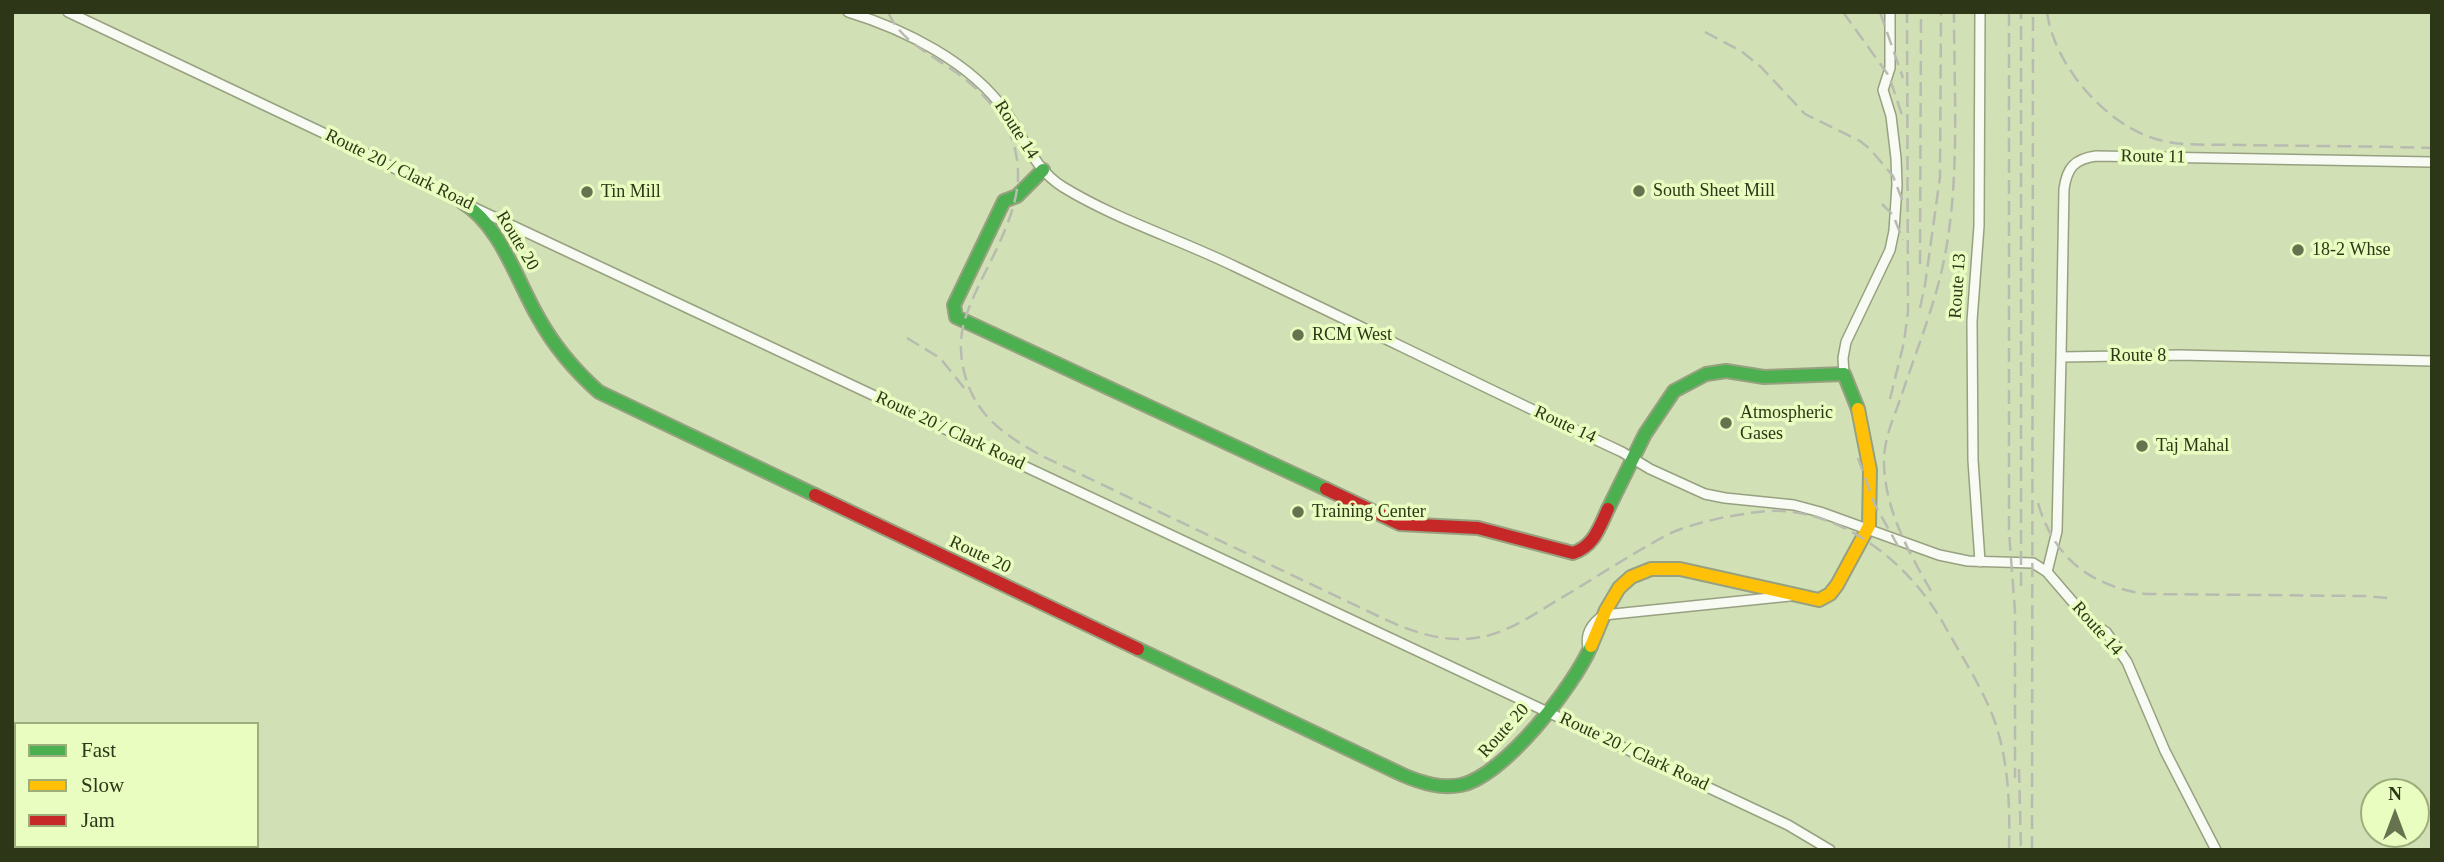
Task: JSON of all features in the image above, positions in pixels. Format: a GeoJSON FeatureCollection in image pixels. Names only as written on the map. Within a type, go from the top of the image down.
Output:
{"type":"FeatureCollection","features":[{"type":"Feature","properties":{"kind":"street","name":"Route 20 / Clark Road"},"geometry":{"type":"LineString","coordinates":[[68,12],[337,139],[462,202],[1788,825],[1830,850]]}},
{"type":"Feature","properties":{"kind":"street","name":"Route 14"},"geometry":{"type":"LineString","coordinates":[[848,12],[873,20],[931,47],[966,71],[991,93],[1043,170],[1060,186],[1236,267],[1650,469],[1705,494],[1794,505],[1821,512],[1939,555],[1980,562],[2033,563],[2047,572],[2083,614],[2106,632],[2127,662],[2165,751],[2216,850]]}},
{"type":"Feature","properties":{"kind":"street"},"geometry":{"type":"LineString","coordinates":[[1546,711],[1581,668],[1604,615],[1625,581],[1639,572],[1659,567],[1819,600],[1832,594],[1858,542],[1869,530],[1871,468],[1852,387],[1844,374],[1843,358],[1846,342],[1890,250],[1894,230],[1896,158],[1891,116],[1883,90],[1890,68],[1890,12]]}},
{"type":"Feature","properties":{"kind":"street","name":"Route 13"},"geometry":{"type":"LineString","coordinates":[[1980,12],[1979,226],[1972,321],[1973,460],[1980,562]]}},
{"type":"Feature","properties":{"kind":"street","name":"Route 11"},"geometry":{"type":"LineString","coordinates":[[2061,357],[2064,189],[2068,171],[2073,163],[2096,156],[2432,162]]}},
{"type":"Feature","properties":{"kind":"street"},"geometry":{"type":"LineString","coordinates":[[1043,170],[1017,196],[1004,201],[954,305],[956,317],[1400,524],[1478,528],[1573,553],[1583,550],[1591,543],[1645,434],[1674,391],[1706,374],[1726,372],[1764,377],[1844,374]]}},
{"type":"Feature","properties":{"kind":"street","name":"Route 20"},"geometry":{"type":"LineString","coordinates":[[462,202],[477,211],[489,226],[563,358],[599,392],[1402,775],[1421,783],[1442,787],[1456,787],[1479,780],[1507,759],[1546,711]]}},
{"type":"Feature","properties":{"kind":"street","name":"Route 8"},"geometry":{"type":"LineString","coordinates":[[2061,357],[2180,355],[2432,361]]}},
{"type":"Feature","properties":{"kind":"street"},"geometry":{"type":"LineString","coordinates":[[2047,572],[2057,531],[2061,357]]}},
{"type":"Feature","properties":{"kind":"street"},"geometry":{"type":"LineString","coordinates":[[1604,615],[1798,595]]}},
{"type":"Feature","properties":{"kind":"waterway"},"geometry":{"type":"LineString","coordinates":[[132,848],[136,850]]}},
{"type":"Feature","properties":{"kind":"railway"},"geometry":{"type":"LineString","coordinates":[[888,12],[905,36],[969,82],[990,103],[1006,127],[1016,154],[1018,179],[1011,213],[968,310],[961,344],[963,369],[972,393],[985,414],[1004,432],[1040,455],[1378,616],[1405,628],[1447,638],[1475,638],[1507,629],[1651,544],[1694,525],[1754,512],[1776,511],[1808,515],[1831,522],[1875,547],[1913,581],[1942,621],[1975,679],[1992,714],[2002,747],[2009,798],[2009,850]]}},
{"type":"Feature","properties":{"kind":"railway"},"geometry":{"type":"LineString","coordinates":[[1843,12],[1889,76],[1902,115]]}},
{"type":"Feature","properties":{"kind":"railway"},"geometry":{"type":"LineString","coordinates":[[1880,12],[1903,78]]}},
{"type":"Feature","properties":{"kind":"railway"},"geometry":{"type":"LineString","coordinates":[[1890,399],[1904,342],[1908,312],[1907,12]]}},
{"type":"Feature","properties":{"kind":"railway"},"geometry":{"type":"LineString","coordinates":[[1920,264],[1921,12]]}},
{"type":"Feature","properties":{"kind":"railway"},"geometry":{"type":"LineString","coordinates":[[1920,308],[1940,177],[1941,12]]}},
{"type":"Feature","properties":{"kind":"railway"},"geometry":{"type":"LineString","coordinates":[[1931,591],[1898,528],[1888,493],[1884,458],[1890,427],[1936,291],[1950,225],[1955,134],[1954,12]]}},
{"type":"Feature","properties":{"kind":"railway"},"geometry":{"type":"LineString","coordinates":[[2009,12],[2009,532],[2015,611],[2015,778]]}},
{"type":"Feature","properties":{"kind":"railway"},"geometry":{"type":"LineString","coordinates":[[2021,12],[2021,586]]}},
{"type":"Feature","properties":{"kind":"railway"},"geometry":{"type":"LineString","coordinates":[[2032,850],[2033,12]]}},
{"type":"Feature","properties":{"kind":"railway"},"geometry":{"type":"LineString","coordinates":[[2047,12],[2060,52],[2085,90],[2118,120],[2156,139],[2198,145],[2432,148]]}},
{"type":"Feature","properties":{"kind":"railway"},"geometry":{"type":"LineString","coordinates":[[1705,32],[1741,51],[1761,67],[1805,114],[1860,141],[1870,149],[1893,176],[1903,202]]}},
{"type":"Feature","properties":{"kind":"railway"},"geometry":{"type":"LineString","coordinates":[[1882,204],[1893,215],[1903,240]]}},
{"type":"Feature","properties":{"kind":"railway"},"geometry":{"type":"LineString","coordinates":[[907,338],[940,358],[965,389]]}},
{"type":"Feature","properties":{"kind":"railway"},"geometry":{"type":"LineString","coordinates":[[1858,458],[1875,505],[1898,546]]}},
{"type":"Feature","properties":{"kind":"railway"},"geometry":{"type":"LineString","coordinates":[[2038,503],[2045,522],[2064,554],[2091,576],[2126,590],[2146,594],[2387,598]]}},
{"type":"Feature","properties":{"kind":"railway"},"geometry":{"type":"LineString","coordinates":[[2019,769],[2021,850]]}},
{"type":"Feature","properties":{"kind":"railway"},"geometry":{"type":"LineString","coordinates":[[78,848],[82,850]]}},
{"type":"Feature","properties":{"kind":"traffic: fast"},"geometry":{"type":"LineString","coordinates":[[1043,170],[1017,196],[1004,201],[954,305],[956,317],[1326,489]]}},
{"type":"Feature","properties":{"kind":"traffic: fast"},"geometry":{"type":"LineString","coordinates":[[462,202],[476,212],[497,239],[544,328],[558,348],[599,392],[815,495]]}},
{"type":"Feature","properties":{"kind":"traffic: fast"},"geometry":{"type":"LineString","coordinates":[[1608,509],[1645,434],[1674,391],[1706,374],[1726,371],[1764,377],[1844,374],[1858,409]]}},
{"type":"Feature","properties":{"kind":"traffic: fast"},"geometry":{"type":"LineString","coordinates":[[1138,649],[1403,775],[1424,783],[1446,786],[1461,785],[1478,778],[1517,748],[1570,683],[1591,646]]}},
{"type":"Feature","properties":{"kind":"traffic: slow"},"geometry":{"type":"LineString","coordinates":[[1591,646],[1606,610],[1619,588],[1631,577],[1651,569],[1680,569],[1819,600],[1830,594],[1869,526],[1870,470],[1858,409]]}},
{"type":"Feature","properties":{"kind":"traffic: jam"},"geometry":{"type":"LineString","coordinates":[[1326,489],[1400,524],[1478,528],[1573,553],[1591,541],[1608,509]]}},
{"type":"Feature","properties":{"kind":"traffic: jam"},"geometry":{"type":"LineString","coordinates":[[815,495],[1138,649]]}},
{"type":"Feature","properties":{"kind":"place","name":"South Sheet Mill"},"geometry":{"type":"Point","coordinates":[1639,191]}},
{"type":"Feature","properties":{"kind":"place","name":"Tin Mill"},"geometry":{"type":"Point","coordinates":[587,192]}},
{"type":"Feature","properties":{"kind":"place","name":"18-2 Whse"},"geometry":{"type":"Point","coordinates":[2298,250]}},
{"type":"Feature","properties":{"kind":"place","name":"RCM West"},"geometry":{"type":"Point","coordinates":[1298,335]}},
{"type":"Feature","properties":{"kind":"place","name":"Atmospheric Gases"},"geometry":{"type":"Point","coordinates":[1726,423]}},
{"type":"Feature","properties":{"kind":"place","name":"Taj Mahal"},"geometry":{"type":"Point","coordinates":[2142,446]}},
{"type":"Feature","properties":{"kind":"place","name":"Training Center"},"geometry":{"type":"Point","coordinates":[1298,512]}}]}
